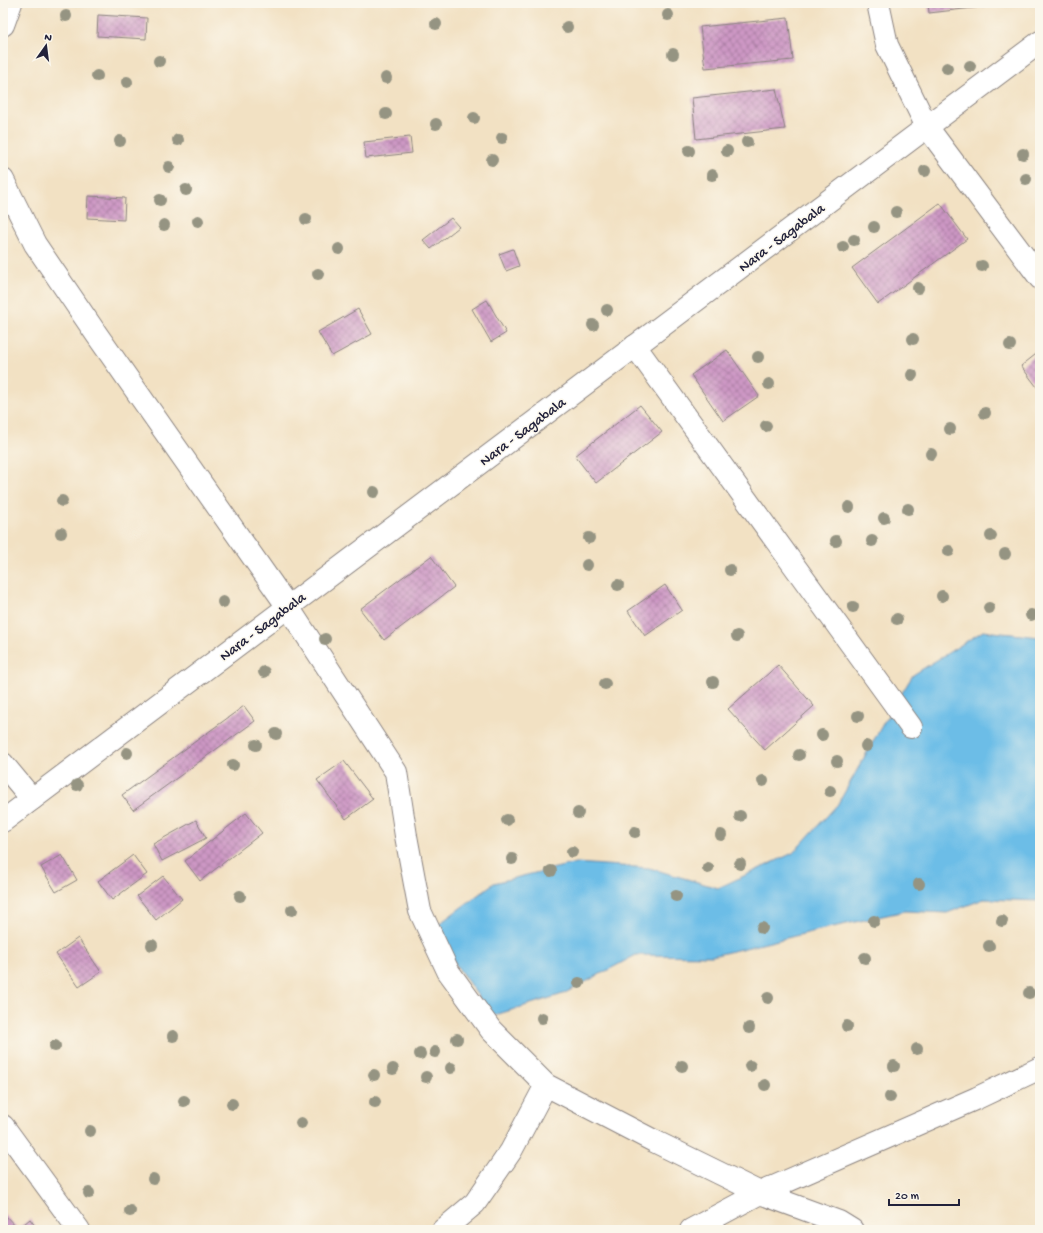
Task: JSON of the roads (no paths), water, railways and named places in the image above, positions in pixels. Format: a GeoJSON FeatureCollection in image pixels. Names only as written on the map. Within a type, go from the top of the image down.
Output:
{"type":"FeatureCollection","features":[{"type":"Feature","properties":{"kind":"street"},"geometry":{"type":"LineString","coordinates":[[3,23],[11,3]]}},
{"type":"Feature","properties":{"kind":"street"},"geometry":{"type":"LineString","coordinates":[[878,3],[887,45],[927,127],[1040,278]]}},
{"type":"Feature","properties":{"kind":"street","name":"Nara - Sagabala"},"geometry":{"type":"LineString","coordinates":[[3,821],[1040,42]]}},
{"type":"Feature","properties":{"kind":"street"},"geometry":{"type":"LineString","coordinates":[[3,180],[35,244],[101,342],[288,607],[396,772],[420,911],[448,971],[491,1030],[546,1086],[760,1193],[839,1222],[852,1230]]}},
{"type":"Feature","properties":{"kind":"street"},"geometry":{"type":"LineString","coordinates":[[635,346],[911,728]]}},
{"type":"Feature","properties":{"kind":"street"},"geometry":{"type":"LineString","coordinates":[[3,764],[32,799]]}},
{"type":"Feature","properties":{"kind":"street"},"geometry":{"type":"LineString","coordinates":[[691,1230],[760,1193],[977,1098],[1040,1068]]}},
{"type":"Feature","properties":{"kind":"street"},"geometry":{"type":"LineString","coordinates":[[443,1230],[475,1202],[511,1151],[546,1086]]}},
{"type":"Feature","properties":{"kind":"street"},"geometry":{"type":"LineString","coordinates":[[3,1128],[78,1230]]}},
{"type":"Feature","properties":{"kind":"water"},"geometry":{"type":"Polygon","coordinates":[[[983,631],[1040,637],[1040,901],[984,899],[947,913],[905,911],[712,956],[636,955],[563,994],[492,1016],[452,959],[439,924],[494,883],[576,863],[649,868],[718,888],[793,853],[838,804],[884,722],[913,675],[983,631]]]}}]}
